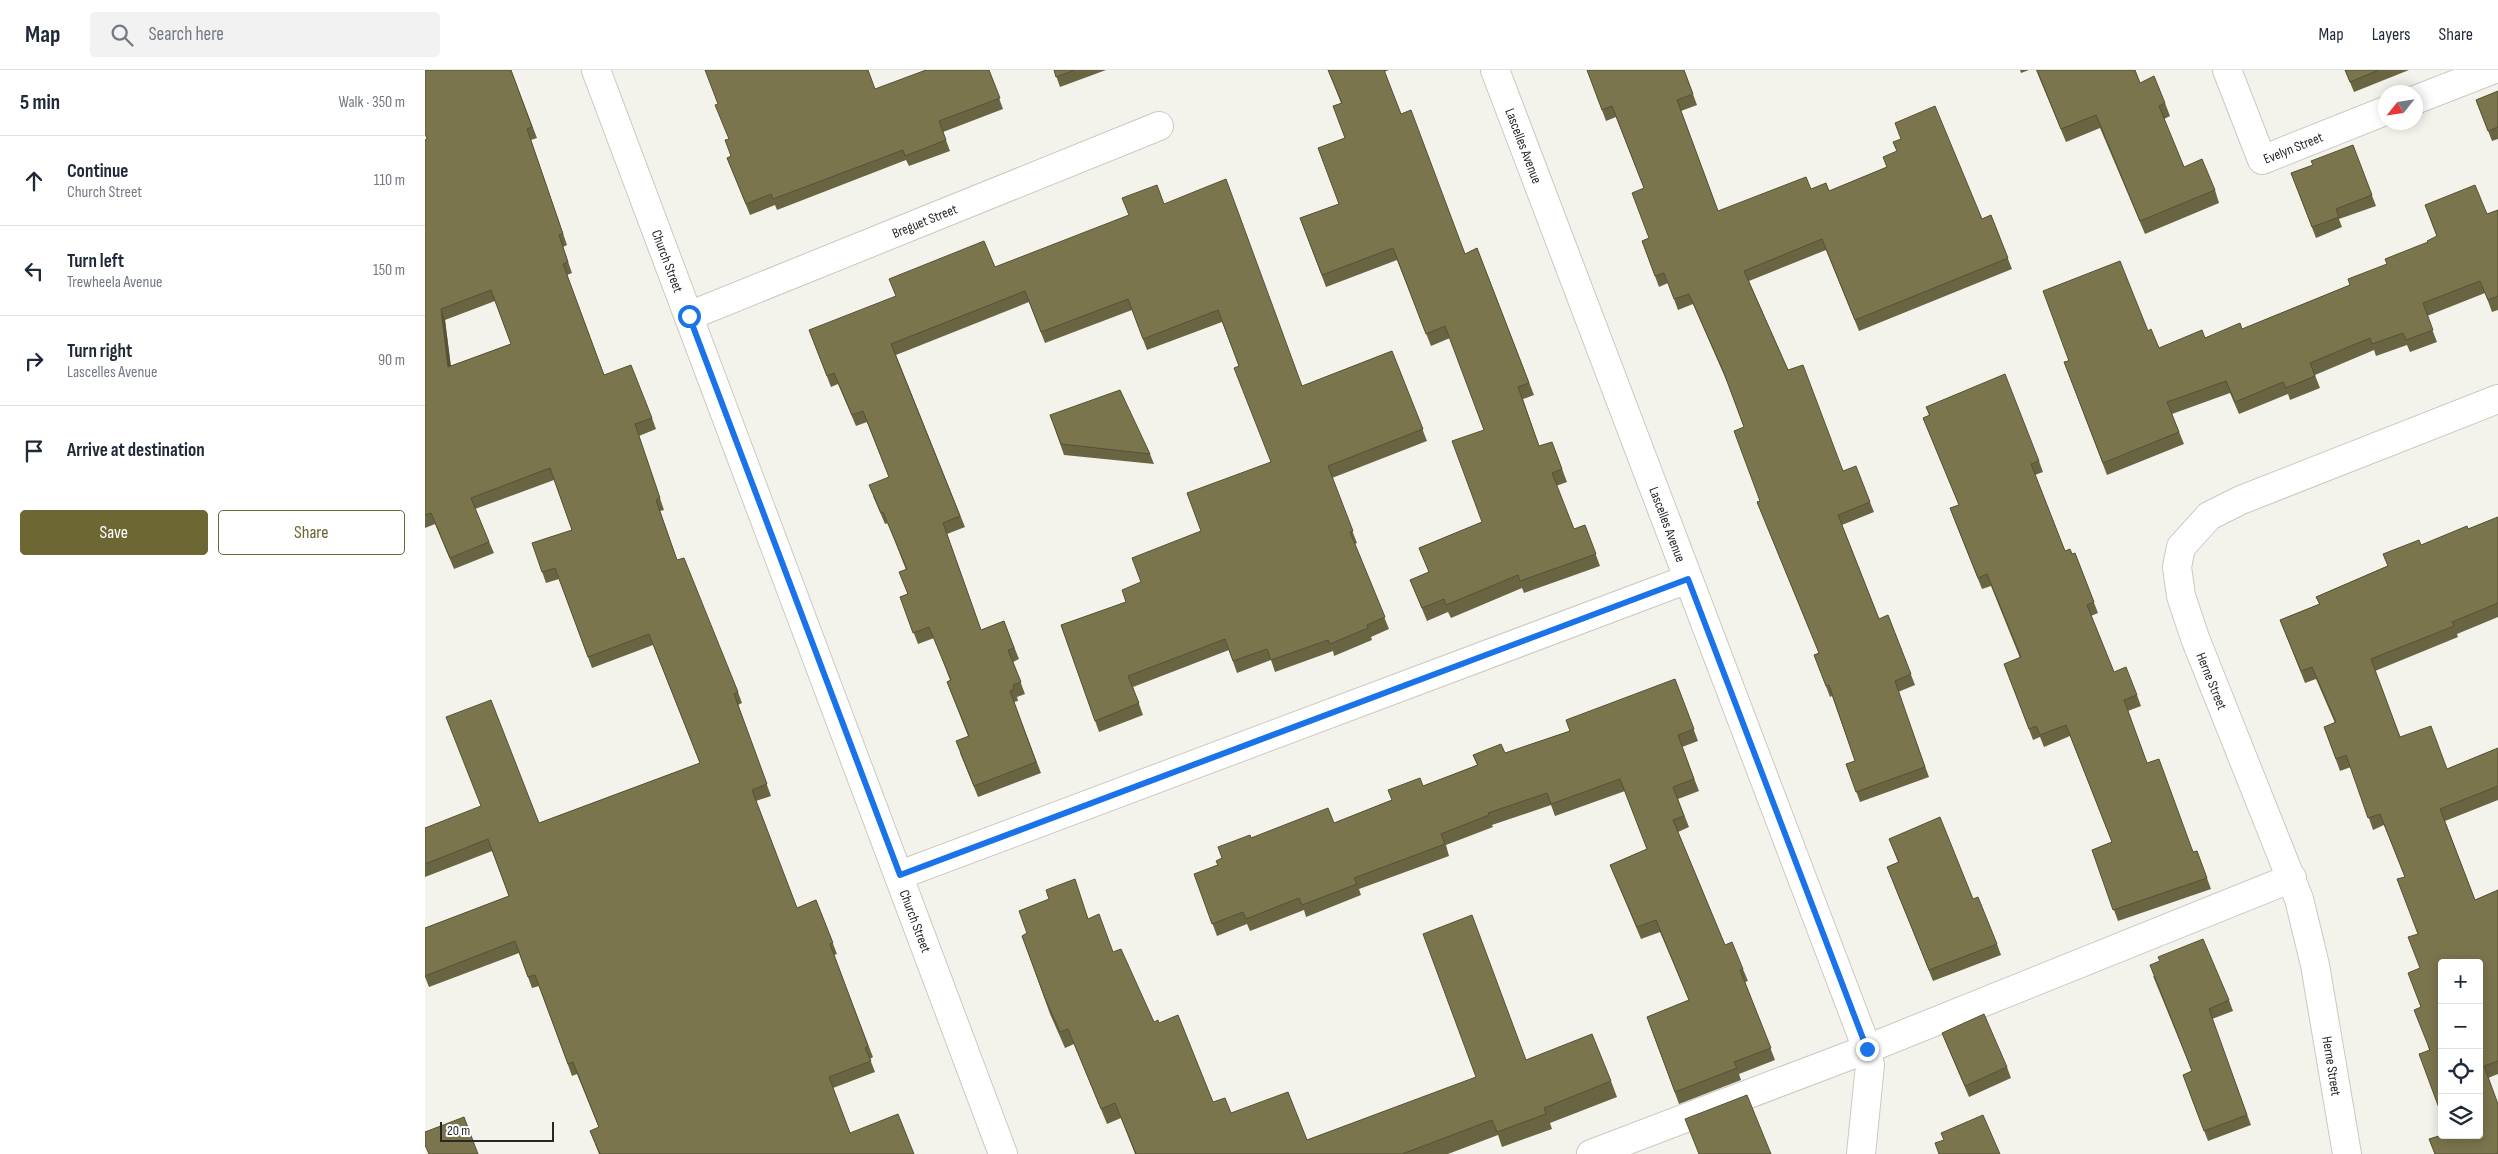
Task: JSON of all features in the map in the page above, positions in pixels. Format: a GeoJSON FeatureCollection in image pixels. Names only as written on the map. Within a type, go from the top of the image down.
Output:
{"type":"FeatureCollection","features":[{"type":"Feature","properties":{"kind":"street","name":"Church Street"},"geometry":{"type":"LineString","coordinates":[[596,70],[900,875],[1003,1154]]}},
{"type":"Feature","properties":{"kind":"street","name":"Lascelles Avenue"},"geometry":{"type":"LineString","coordinates":[[1495,70],[1867,1049],[1870,1065],[1861,1154]]}},
{"type":"Feature","properties":{"kind":"street","name":"Evelyn Street"},"geometry":{"type":"LineString","coordinates":[[2227,70],[2262,160],[2378,115]]}},
{"type":"Feature","properties":{"kind":"street"},"geometry":{"type":"LineString","coordinates":[[2423,97],[2492,70]]}},
{"type":"Feature","properties":{"kind":"street","name":"Breguet Street"},"geometry":{"type":"LineString","coordinates":[[689,316],[1159,126]]}},
{"type":"Feature","properties":{"kind":"street","name":"Herne Street"},"geometry":{"type":"LineString","coordinates":[[2347,1154],[2315,965],[2292,878],[2195,638],[2181,596],[2177,566],[2181,547],[2209,516],[2241,500],[2498,399]]}},
{"type":"Feature","properties":{"kind":"street"},"geometry":{"type":"LineString","coordinates":[[900,875],[1688,579]]}},
{"type":"Feature","properties":{"kind":"street"},"geometry":{"type":"LineString","coordinates":[[1591,1154],[1867,1049],[2292,878]]}},
{"type":"Feature","properties":{"kind":"building"},"geometry":{"type":"Polygon","coordinates":[[[425,70],[511,70],[532,127],[527,129],[563,234],[559,235],[568,262],[563,264],[604,375],[631,365],[652,418],[635,424],[660,498],[656,500],[677,560],[684,558],[738,692],[734,694],[767,784],[752,790],[797,908],[816,900],[833,943],[830,944],[868,1046],[865,1048],[871,1061],[829,1077],[850,1133],[898,1114],[914,1154],[600,1154],[590,1131],[599,1127],[573,1062],[568,1064],[535,975],[528,977],[515,941],[425,976],[425,928],[509,896],[488,839],[425,864],[425,828],[481,806],[446,717],[491,700],[539,823],[700,763],[649,634],[588,657],[555,568],[542,572],[532,543],[572,530],[550,468],[471,498],[489,542],[450,558],[431,513],[425,515],[425,140],[427,139],[425,133],[425,70]],[[491,290],[441,309],[448,367],[511,344],[491,290]]]}},
{"type":"Feature","properties":{"kind":"building"},"geometry":{"type":"Polygon","coordinates":[[[705,70],[868,70],[875,89],[926,70],[989,70],[1000,98],[939,121],[946,140],[905,156],[903,150],[773,199],[771,194],[746,204],[727,158],[731,156],[725,140],[729,139],[715,105],[718,104],[705,70]]]}},
{"type":"Feature","properties":{"kind":"building"},"geometry":{"type":"Polygon","coordinates":[[[1054,70],[1075,70],[1056,77],[1054,70]]]}},
{"type":"Feature","properties":{"kind":"building"},"geometry":{"type":"Polygon","coordinates":[[[1328,70],[1384,70],[1401,114],[1411,110],[1465,254],[1477,248],[1529,383],[1518,387],[1539,446],[1552,442],[1562,469],[1552,473],[1574,529],[1585,525],[1596,554],[1520,581],[1518,575],[1446,605],[1444,599],[1422,608],[1410,580],[1429,572],[1419,548],[1482,522],[1452,441],[1484,430],[1445,326],[1426,334],[1393,248],[1322,275],[1300,218],[1339,204],[1318,148],[1345,138],[1333,106],[1342,103],[1328,70]]]}},
{"type":"Feature","properties":{"kind":"building"},"geometry":{"type":"Polygon","coordinates":[[[1587,70],[1684,70],[1693,94],[1677,100],[1718,211],[1806,177],[1811,189],[1826,183],[1829,191],[1887,167],[1883,157],[1897,151],[1893,142],[1901,139],[1895,123],[1935,106],[1982,219],[1991,215],[2008,258],[1855,320],[1822,239],[1744,271],[1788,370],[1803,365],[1843,471],[1856,466],[1870,502],[1838,515],[1879,619],[1888,615],[1911,674],[1895,681],[1925,767],[1856,792],[1846,764],[1855,761],[1829,685],[1826,686],[1814,655],[1819,653],[1757,502],[1760,501],[1734,431],[1744,427],[1724,373],[1689,294],[1674,299],[1664,273],[1655,276],[1642,241],[1649,238],[1632,193],[1644,188],[1612,106],[1602,110],[1587,70]]]}},
{"type":"Feature","properties":{"kind":"building"},"geometry":{"type":"Polygon","coordinates":[[[2037,70],[2135,70],[2140,83],[2154,76],[2165,103],[2159,106],[2184,167],[2202,159],[2215,190],[2140,221],[2096,115],[2061,129],[2037,70]]]}},
{"type":"Feature","properties":{"kind":"building"},"geometry":{"type":"Polygon","coordinates":[[[2345,70],[2379,70],[2350,82],[2345,70]]]}},
{"type":"Feature","properties":{"kind":"building"},"geometry":{"type":"Polygon","coordinates":[[[2498,91],[2498,127],[2488,131],[2476,100],[2498,91]]]}},
{"type":"Feature","properties":{"kind":"building"},"geometry":{"type":"Polygon","coordinates":[[[2353,145],[2372,195],[2336,209],[2339,217],[2312,227],[2291,173],[2313,165],[2311,161],[2353,145]]]}},
{"type":"Feature","properties":{"kind":"building"},"geometry":{"type":"Polygon","coordinates":[[[1226,179],[1302,386],[1392,351],[1423,429],[1328,466],[1353,531],[1350,532],[1385,617],[1367,625],[1368,628],[1330,644],[1328,640],[1271,660],[1267,649],[1233,661],[1225,639],[1128,676],[1139,703],[1095,721],[1061,625],[1126,602],[1122,590],[1141,582],[1132,558],[1201,531],[1187,493],[1271,462],[1234,368],[1239,366],[1218,310],[1143,339],[1128,299],[1041,332],[1025,291],[891,344],[960,516],[943,523],[981,630],[1004,621],[1014,648],[1008,650],[1021,682],[1013,685],[1014,689],[1010,691],[1036,762],[974,786],[956,741],[969,736],[947,682],[951,680],[929,627],[913,633],[900,597],[908,594],[899,572],[907,569],[883,512],[881,513],[869,485],[889,477],[863,411],[852,415],[834,373],[827,376],[809,330],[896,296],[889,279],[984,241],[995,267],[1129,215],[1122,198],[1157,185],[1164,204],[1226,179]]]}},
{"type":"Feature","properties":{"kind":"building"},"geometry":{"type":"Polygon","coordinates":[[[2475,185],[2487,214],[2498,210],[2498,296],[2488,300],[2480,281],[2423,303],[2433,330],[2406,340],[2403,333],[2372,344],[2370,338],[2310,363],[2315,376],[2286,388],[2283,382],[2235,402],[2226,381],[2167,402],[2179,432],[2103,463],[2064,362],[2069,361],[2043,291],[2120,261],[2148,331],[2151,329],[2159,348],[2202,330],[2205,338],[2240,323],[2242,329],[2350,285],[2348,279],[2387,264],[2385,259],[2428,242],[2437,236],[2425,205],[2475,185]]]}},
{"type":"Feature","properties":{"kind":"building"},"geometry":{"type":"Polygon","coordinates":[[[2005,374],[2039,461],[2031,464],[2065,551],[2070,549],[2072,554],[2075,553],[2094,602],[2087,605],[2114,672],[2126,667],[2137,695],[2124,700],[2147,763],[2159,759],[2193,852],[2197,851],[2207,878],[2113,910],[2092,850],[2112,842],[2066,725],[2040,735],[2036,726],[2029,729],[2004,664],[2021,657],[1987,574],[1978,578],[1950,508],[1959,505],[1923,418],[1930,415],[1926,407],[2005,374]]]}},
{"type":"Feature","properties":{"kind":"building"},"geometry":{"type":"Polygon","coordinates":[[[1120,390],[1150,454],[1061,444],[1050,415],[1120,390]]]}},
{"type":"Feature","properties":{"kind":"building"},"geometry":{"type":"Polygon","coordinates":[[[2498,517],[2498,603],[2452,622],[2454,626],[2371,659],[2400,737],[2431,726],[2447,769],[2498,748],[2498,786],[2440,809],[2475,900],[2498,890],[2498,1061],[2484,1066],[2498,1104],[2498,1154],[2435,1154],[2429,1139],[2438,1136],[2438,1139],[2483,1139],[2483,959],[2438,959],[2438,1105],[2419,1054],[2430,1050],[2414,1010],[2421,1007],[2408,973],[2420,968],[2408,937],[2418,934],[2397,879],[2405,877],[2380,814],[2368,818],[2346,755],[2336,759],[2324,727],[2336,722],[2312,667],[2301,671],[2280,620],[2320,604],[2316,597],[2388,566],[2383,554],[2419,540],[2421,545],[2467,526],[2468,529],[2498,517]]]}},
{"type":"Feature","properties":{"kind":"building"},"geometry":{"type":"Polygon","coordinates":[[[1675,679],[1694,729],[1678,735],[1694,779],[1673,787],[1684,816],[1673,820],[1725,945],[1732,942],[1743,969],[1740,970],[1771,1048],[1734,1062],[1737,1068],[1675,1092],[1647,1017],[1689,1000],[1656,920],[1637,927],[1610,865],[1647,849],[1620,779],[1551,804],[1547,793],[1488,813],[1489,815],[1441,834],[1445,844],[1354,878],[1357,884],[1302,905],[1299,898],[1246,919],[1243,912],[1212,924],[1194,874],[1218,865],[1216,861],[1222,858],[1218,847],[1250,835],[1251,838],[1328,808],[1334,823],[1392,800],[1388,790],[1420,778],[1423,786],[1478,765],[1473,755],[1501,744],[1505,753],[1570,731],[1566,720],[1675,679]]]}},
{"type":"Feature","properties":{"kind":"building"},"geometry":{"type":"Polygon","coordinates":[[[1940,817],[1973,899],[1978,897],[1997,944],[1929,970],[1887,867],[1899,862],[1889,839],[1940,817]]]}},
{"type":"Feature","properties":{"kind":"building"},"geometry":{"type":"Polygon","coordinates":[[[1075,879],[1088,919],[1099,914],[1113,952],[1121,949],[1154,1022],[1158,1020],[1159,1023],[1178,1015],[1213,1102],[1225,1098],[1231,1113],[1288,1092],[1307,1140],[1476,1077],[1423,934],[1472,915],[1526,1060],[1592,1034],[1611,1081],[1544,1108],[1546,1114],[1497,1132],[1492,1120],[1402,1154],[1136,1154],[1115,1103],[1101,1109],[1068,1029],[1060,1032],[1022,936],[1027,933],[1019,911],[1049,899],[1046,890],[1075,879]]]}},
{"type":"Feature","properties":{"kind":"building"},"geometry":{"type":"Polygon","coordinates":[[[2203,939],[2229,1000],[2209,1009],[2247,1115],[2204,1131],[2183,1075],[2192,1071],[2150,965],[2160,961],[2158,957],[2203,939]]]}},
{"type":"Feature","properties":{"kind":"building"},"geometry":{"type":"Polygon","coordinates":[[[1984,1014],[2007,1067],[1965,1086],[1942,1033],[1984,1014]]]}},
{"type":"Feature","properties":{"kind":"building"},"geometry":{"type":"Polygon","coordinates":[[[1747,1095],[1771,1154],[1699,1154],[1685,1119],[1747,1095]]]}},
{"type":"Feature","properties":{"kind":"building"},"geometry":{"type":"Polygon","coordinates":[[[1983,1115],[2000,1154],[1939,1154],[1935,1143],[1944,1140],[1941,1133],[1983,1115]]]}},
{"type":"Feature","properties":{"kind":"building"},"geometry":{"type":"Polygon","coordinates":[[[464,1117],[478,1154],[429,1154],[425,1145],[425,1132],[464,1117]]]}},
{"type":"Feature","properties":{"kind":"route"},"geometry":{"type":"LineString","coordinates":[[689,316],[900,875],[1688,579],[1867,1049]]}}]}
